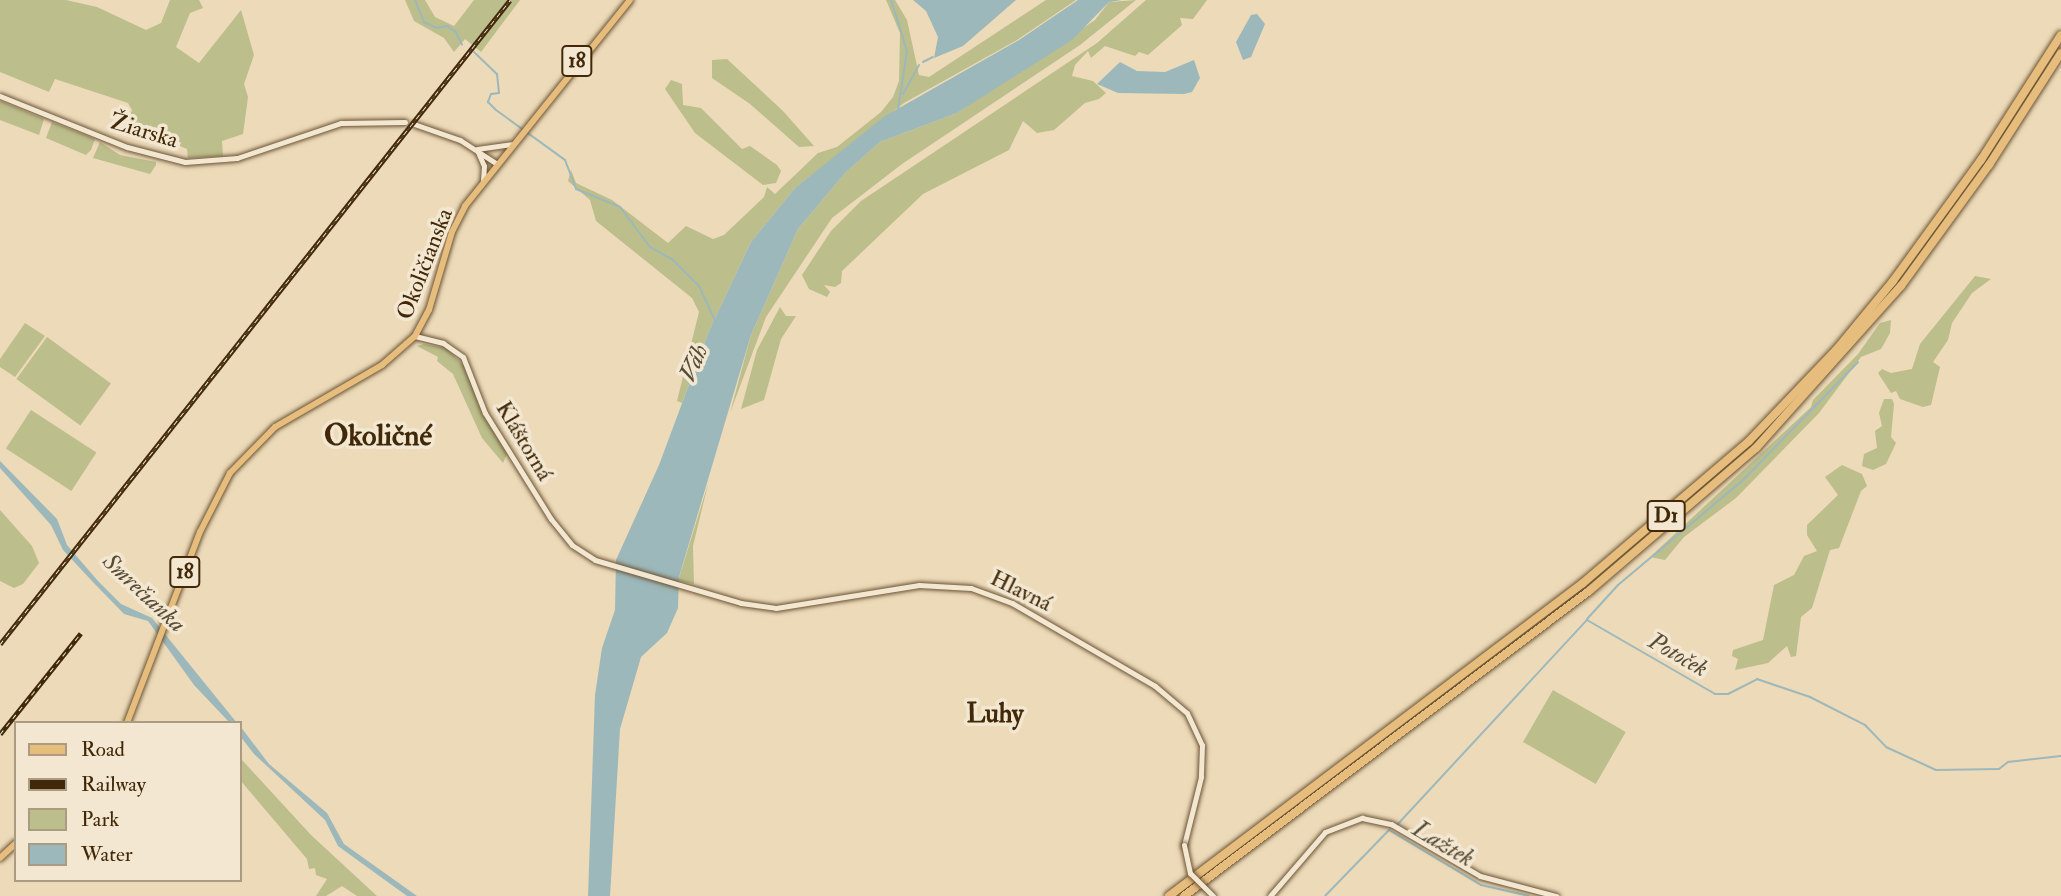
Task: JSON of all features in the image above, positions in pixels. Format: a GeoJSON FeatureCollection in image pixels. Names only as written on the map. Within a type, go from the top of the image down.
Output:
{"type":"FeatureCollection","features":[{"type":"Feature","properties":{"kind":"highway","name":"D1"},"geometry":{"type":"LineString","coordinates":[[1169,896],[1593,576],[1749,441],[1830,357],[1900,273],[1981,160],[2061,35]]}},
{"type":"Feature","properties":{"kind":"highway","name":"D1"},"geometry":{"type":"LineString","coordinates":[[1184,896],[1589,591],[1756,448],[1901,286],[1989,166],[2061,53]]}},
{"type":"Feature","properties":{"kind":"main road","name":"Okoličianska"},"geometry":{"type":"LineString","coordinates":[[128,721],[211,505],[241,458],[288,418],[382,365],[415,336],[434,296],[454,228],[482,183],[630,0]]}},
{"type":"Feature","properties":{"kind":"main road"},"geometry":{"type":"LineString","coordinates":[[0,858],[14,845]]}},
{"type":"Feature","properties":{"kind":"street","name":"Žiarska"},"geometry":{"type":"LineString","coordinates":[[0,96],[127,147],[185,162],[237,158],[341,123],[405,122]]}},
{"type":"Feature","properties":{"kind":"street"},"geometry":{"type":"LineString","coordinates":[[414,124],[477,149],[497,163]]}},
{"type":"Feature","properties":{"kind":"street"},"geometry":{"type":"LineString","coordinates":[[477,149],[512,144]]}},
{"type":"Feature","properties":{"kind":"street"},"geometry":{"type":"LineString","coordinates":[[477,149],[484,166],[482,183]]}},
{"type":"Feature","properties":{"kind":"street","name":"Kláštorná"},"geometry":{"type":"LineString","coordinates":[[415,336],[443,343],[463,357],[485,413],[557,528],[580,552],[610,565],[680,585]]}},
{"type":"Feature","properties":{"kind":"street","name":"Hlavná"},"geometry":{"type":"LineString","coordinates":[[680,585],[776,608],[932,584],[971,587],[1012,603],[1155,686],[1187,713],[1200,740],[1203,759],[1184,845],[1191,873],[1213,896]]}},
{"type":"Feature","properties":{"kind":"street"},"geometry":{"type":"LineString","coordinates":[[1270,896],[1333,827],[1362,818],[1391,824],[1480,876],[1556,896]]}},
{"type":"Feature","properties":{"kind":"green space"},"geometry":{"type":"Polygon","coordinates":[[[0,0],[66,0],[97,7],[146,30],[161,23],[170,0],[199,0],[203,8],[190,13],[176,47],[199,63],[241,10],[254,55],[244,84],[248,97],[243,134],[222,141],[223,156],[188,158],[187,149],[127,123],[132,110],[128,103],[55,79],[49,92],[0,72],[0,0]]]}},
{"type":"Feature","properties":{"kind":"green space"},"geometry":{"type":"Polygon","coordinates":[[[405,0],[425,0],[435,17],[454,26],[474,0],[520,0],[481,52],[465,39],[454,52],[444,38],[414,21],[405,0]]]}},
{"type":"Feature","properties":{"kind":"green space"},"geometry":{"type":"Polygon","coordinates":[[[886,0],[895,0],[907,20],[919,75],[929,77],[1046,0],[1076,0],[1017,40],[904,103],[795,188],[751,242],[709,331],[682,403],[677,401],[699,312],[692,298],[596,221],[590,200],[568,181],[571,170],[576,183],[612,200],[668,243],[686,226],[713,239],[724,235],[764,197],[767,187],[775,194],[818,153],[837,147],[881,112],[893,97],[899,81],[900,33],[886,0]]]}},
{"type":"Feature","properties":{"kind":"green space"},"geometry":{"type":"Polygon","coordinates":[[[1136,0],[1080,45],[902,164],[832,218],[766,317],[730,413],[751,335],[798,229],[845,173],[880,142],[957,113],[1095,20],[1109,2],[1136,0]]]}},
{"type":"Feature","properties":{"kind":"green space"},"geometry":{"type":"Polygon","coordinates":[[[1146,0],[1207,0],[1193,19],[1180,18],[1182,25],[1148,55],[1139,52],[1135,56],[1105,46],[1091,58],[1088,51],[1075,65],[1072,76],[1093,81],[1106,93],[1099,99],[1085,103],[1054,130],[1037,133],[1023,121],[1009,150],[923,194],[842,271],[841,283],[835,287],[824,285],[830,292],[827,297],[809,289],[802,275],[831,231],[861,201],[1097,43],[1146,0]]]}},
{"type":"Feature","properties":{"kind":"green space"},"geometry":{"type":"Polygon","coordinates":[[[727,59],[783,111],[814,146],[799,147],[750,104],[712,78],[712,60],[727,59]]]}},
{"type":"Feature","properties":{"kind":"green space"},"geometry":{"type":"Polygon","coordinates":[[[671,80],[682,84],[683,105],[701,108],[742,149],[750,146],[777,165],[781,171],[776,183],[763,185],[695,133],[665,89],[671,80]]]}},
{"type":"Feature","properties":{"kind":"green space"},"geometry":{"type":"Polygon","coordinates":[[[0,101],[44,119],[39,135],[0,120],[0,101]]]}},
{"type":"Feature","properties":{"kind":"green space"},"geometry":{"type":"Polygon","coordinates":[[[52,122],[95,139],[91,150],[86,155],[46,138],[52,122]]]}},
{"type":"Feature","properties":{"kind":"green space"},"geometry":{"type":"Polygon","coordinates":[[[100,142],[120,155],[156,162],[156,165],[150,174],[93,158],[100,142]]]}},
{"type":"Feature","properties":{"kind":"green space"},"geometry":{"type":"Polygon","coordinates":[[[1975,276],[1991,279],[1972,293],[1952,323],[1948,340],[1933,362],[1940,367],[1931,405],[1923,407],[1900,399],[1896,391],[1891,393],[1878,373],[1882,369],[1891,373],[1912,369],[1920,344],[1975,276]]]}},
{"type":"Feature","properties":{"kind":"green space"},"geometry":{"type":"Polygon","coordinates":[[[780,307],[786,316],[796,316],[781,339],[764,400],[741,409],[757,350],[780,307]]]}},
{"type":"Feature","properties":{"kind":"green space"},"geometry":{"type":"Polygon","coordinates":[[[1891,320],[1890,333],[1881,349],[1861,357],[1819,413],[1736,498],[1684,537],[1665,560],[1650,557],[1811,407],[1813,400],[1858,354],[1880,323],[1891,320]]]}},
{"type":"Feature","properties":{"kind":"green space"},"geometry":{"type":"Polygon","coordinates":[[[25,323],[45,336],[15,377],[0,367],[0,359],[25,323]]]}},
{"type":"Feature","properties":{"kind":"green space"},"geometry":{"type":"Polygon","coordinates":[[[47,337],[111,383],[80,426],[16,379],[47,337]]]}},
{"type":"Feature","properties":{"kind":"green space"},"geometry":{"type":"Polygon","coordinates":[[[424,344],[446,348],[465,367],[481,411],[507,454],[503,463],[482,438],[453,374],[437,361],[438,357],[417,346],[424,344]]]}},
{"type":"Feature","properties":{"kind":"green space"},"geometry":{"type":"Polygon","coordinates":[[[1884,399],[1892,399],[1894,404],[1891,437],[1896,443],[1886,464],[1873,470],[1862,466],[1864,454],[1877,448],[1875,431],[1882,426],[1879,413],[1884,399]]]}},
{"type":"Feature","properties":{"kind":"green space"},"geometry":{"type":"Polygon","coordinates":[[[31,410],[96,452],[71,491],[6,449],[31,410]]]}},
{"type":"Feature","properties":{"kind":"green space"},"geometry":{"type":"Polygon","coordinates":[[[1842,465],[1862,474],[1867,486],[1861,491],[1839,548],[1830,550],[1812,608],[1801,617],[1796,656],[1791,657],[1787,646],[1768,663],[1735,670],[1738,659],[1732,656],[1733,650],[1763,640],[1774,585],[1794,575],[1804,556],[1817,551],[1807,535],[1807,525],[1838,495],[1825,477],[1842,465]]]}},
{"type":"Feature","properties":{"kind":"green space"},"geometry":{"type":"Polygon","coordinates":[[[708,484],[693,546],[694,584],[678,581],[708,484]]]}},
{"type":"Feature","properties":{"kind":"green space"},"geometry":{"type":"Polygon","coordinates":[[[0,510],[32,546],[39,563],[23,584],[14,588],[0,581],[0,510]]]}},
{"type":"Feature","properties":{"kind":"green space"},"geometry":{"type":"Polygon","coordinates":[[[1553,690],[1626,732],[1596,784],[1523,742],[1553,690]]]}},
{"type":"Feature","properties":{"kind":"green space"},"geometry":{"type":"Polygon","coordinates":[[[242,760],[311,835],[377,896],[357,896],[342,886],[326,896],[316,896],[327,879],[316,875],[315,868],[309,869],[307,859],[242,782],[242,760]]]}},
{"type":"Feature","properties":{"kind":"water"},"geometry":{"type":"Polygon","coordinates":[[[913,0],[1016,0],[963,46],[934,58],[938,37],[926,11],[913,0]]]}},
{"type":"Feature","properties":{"kind":"water"},"geometry":{"type":"Polygon","coordinates":[[[1078,0],[1122,0],[1109,2],[1072,40],[957,113],[880,142],[845,173],[798,229],[751,335],[679,577],[678,608],[667,633],[641,657],[620,729],[610,896],[588,896],[595,695],[602,648],[615,610],[616,560],[659,465],[709,331],[751,242],[795,188],[885,116],[1019,40],[1078,0]]]}},
{"type":"Feature","properties":{"kind":"water"},"geometry":{"type":"Polygon","coordinates":[[[1257,14],[1265,24],[1251,57],[1243,60],[1236,42],[1251,15],[1257,14]]]}},
{"type":"Feature","properties":{"kind":"water"},"geometry":{"type":"Polygon","coordinates":[[[1194,60],[1200,78],[1192,92],[1184,94],[1118,93],[1097,84],[1120,62],[1137,71],[1165,72],[1194,60]]]}},
{"type":"Feature","properties":{"kind":"water"},"geometry":{"type":"Polygon","coordinates":[[[0,461],[57,519],[67,545],[121,604],[152,618],[235,721],[228,721],[194,685],[148,621],[124,614],[63,550],[51,525],[0,468],[0,461]]]}},
{"type":"Feature","properties":{"kind":"water"},"geometry":{"type":"Polygon","coordinates":[[[242,729],[269,764],[327,813],[344,844],[417,896],[407,896],[338,846],[325,820],[254,754],[242,739],[242,729]]]}},
{"type":"Feature","properties":{"kind":"waterway"},"geometry":{"type":"LineString","coordinates":[[415,0],[424,22],[437,28],[447,26],[456,32],[462,45]]}},
{"type":"Feature","properties":{"kind":"waterway"},"geometry":{"type":"LineString","coordinates":[[891,0],[907,51],[898,110]]}},
{"type":"Feature","properties":{"kind":"waterway"},"geometry":{"type":"LineString","coordinates":[[474,52],[497,74],[499,93],[491,94],[488,102],[565,160],[576,189],[620,207],[650,247],[673,260],[699,286],[715,321]]}},
{"type":"Feature","properties":{"kind":"waterway"},"geometry":{"type":"LineString","coordinates":[[923,62],[933,57]]}},
{"type":"Feature","properties":{"kind":"waterway"},"geometry":{"type":"LineString","coordinates":[[903,94],[919,65]]}},
{"type":"Feature","properties":{"kind":"waterway"},"geometry":{"type":"LineString","coordinates":[[1587,619],[1618,585],[1742,481],[1858,362]]}},
{"type":"Feature","properties":{"kind":"waterway","name":"Potoček"},"geometry":{"type":"LineString","coordinates":[[1397,825],[1587,620],[1715,694],[1728,694],[1757,679],[1810,697],[1865,725],[1886,747],[1936,770],[1999,769],[2008,762],[2061,756]]}},
{"type":"Feature","properties":{"kind":"waterway","name":"Lažtek"},"geometry":{"type":"LineString","coordinates":[[1325,896],[1389,830],[1481,885],[1529,896]]}},
{"type":"Feature","properties":{"kind":"railway"},"geometry":{"type":"LineString","coordinates":[[0,644],[510,0]]}},
{"type":"Feature","properties":{"kind":"railway"},"geometry":{"type":"LineString","coordinates":[[0,734],[81,633]]}},
{"type":"Feature","properties":{"kind":"district","name":"Okoličné"},"geometry":{"type":"Point","coordinates":[378,436]}},
{"type":"Feature","properties":{"kind":"district","name":"Luhy"},"geometry":{"type":"Point","coordinates":[995,715]}},
{"type":"Feature","properties":{"kind":"water label","name":"Váh"},"geometry":{"type":"Point","coordinates":[694,363]}},
{"type":"Feature","properties":{"kind":"water label","name":"Smrečianka"},"geometry":{"type":"Point","coordinates":[144,593]}}]}
